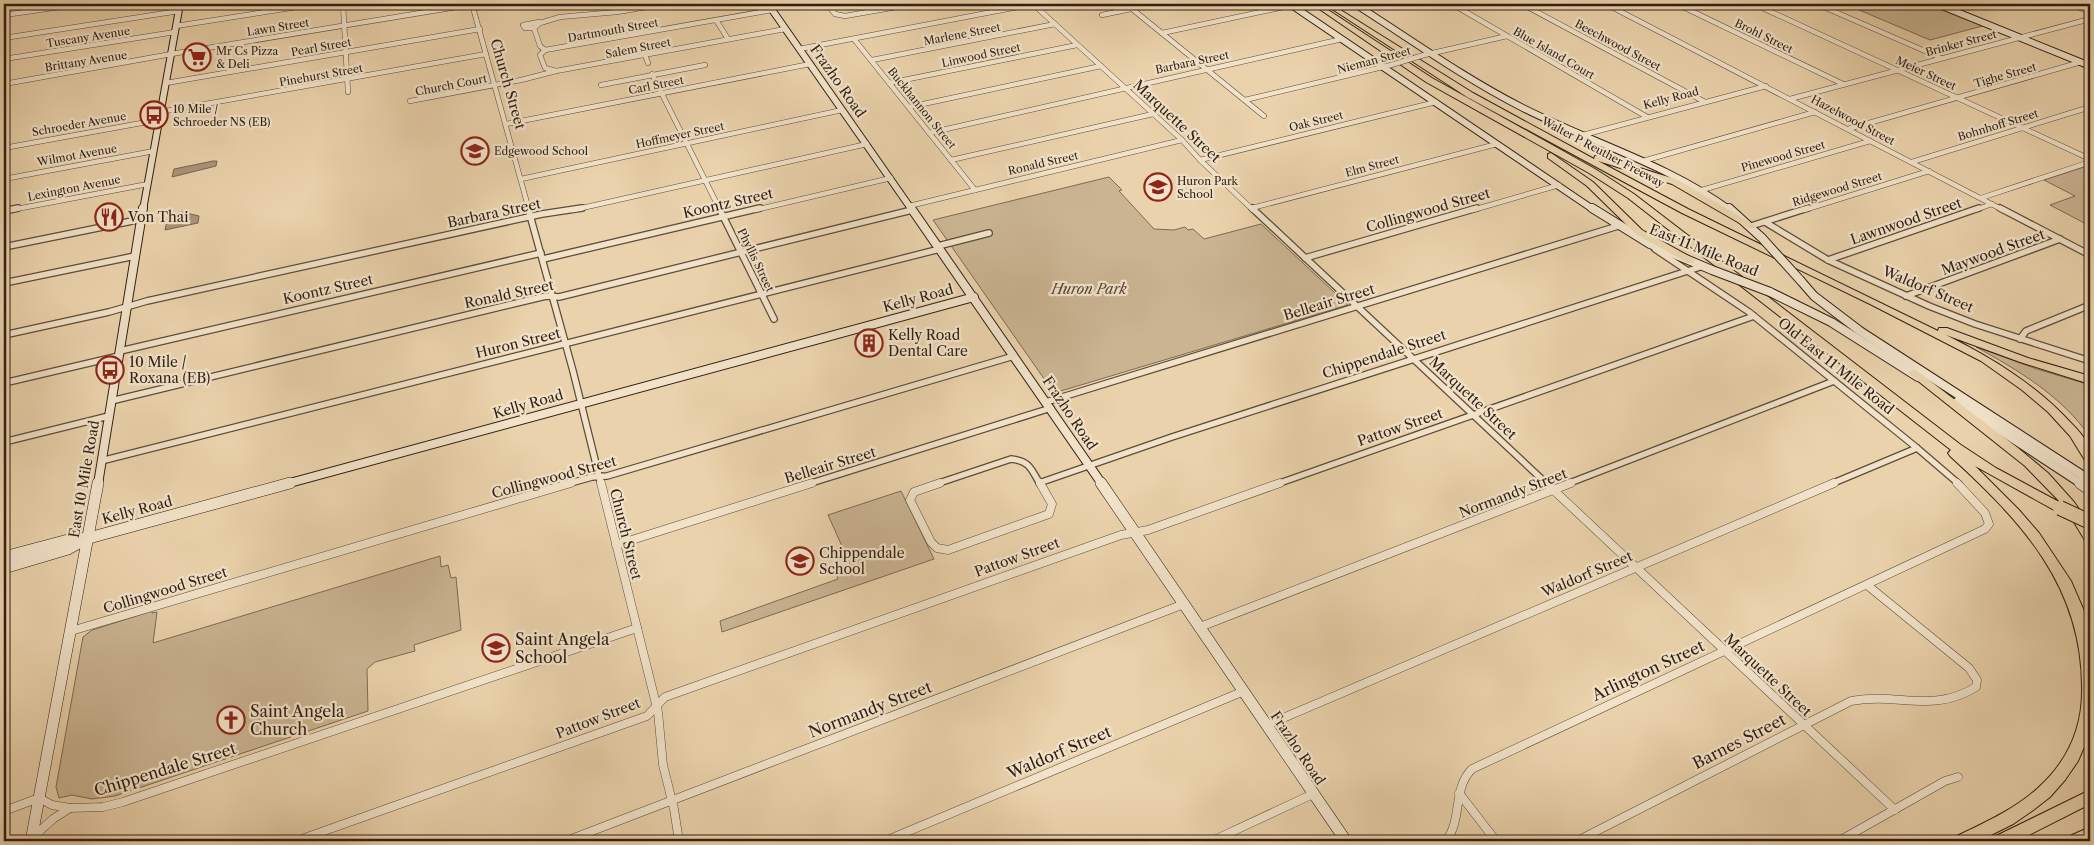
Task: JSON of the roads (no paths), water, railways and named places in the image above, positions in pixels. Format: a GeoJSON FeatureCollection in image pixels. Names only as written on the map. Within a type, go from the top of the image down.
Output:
{"type":"FeatureCollection","features":[{"type":"Feature","properties":{"kind":"highway"},"geometry":{"type":"LineString","coordinates":[[1309,4],[1344,24]]}},
{"type":"Feature","properties":{"kind":"highway","name":"Walter P Reuther Freeway"},"geometry":{"type":"LineString","coordinates":[[1315,4],[1429,80],[1592,171],[1630,196],[1829,350]]}},
{"type":"Feature","properties":{"kind":"highway","name":"Walter P Reuther Freeway"},"geometry":{"type":"LineString","coordinates":[[1328,4],[1429,70],[1493,107],[1685,210],[1876,303]]}},
{"type":"Feature","properties":{"kind":"highway"},"geometry":{"type":"LineString","coordinates":[[1338,4],[1409,53],[1429,70]]}},
{"type":"Feature","properties":{"kind":"highway"},"geometry":{"type":"LineString","coordinates":[[1493,107],[1532,124],[1598,158],[1680,184],[1751,226]]}},
{"type":"Feature","properties":{"kind":"highway"},"geometry":{"type":"LineString","coordinates":[[1479,109],[1578,175],[1640,232],[1689,266]]}},
{"type":"Feature","properties":{"kind":"highway"},"geometry":{"type":"LineString","coordinates":[[1876,303],[1990,348],[2090,380]]}},
{"type":"Feature","properties":{"kind":"highway"},"geometry":{"type":"LineString","coordinates":[[1876,303],[1985,359],[2026,387],[2065,422],[2090,459]]}},
{"type":"Feature","properties":{"kind":"highway"},"geometry":{"type":"LineString","coordinates":[[1829,350],[1957,448],[1992,471],[2090,522]]}},
{"type":"Feature","properties":{"kind":"highway"},"geometry":{"type":"LineString","coordinates":[[1829,350],[1849,369],[1975,471],[2003,499],[2031,531],[2062,579],[2074,604],[2085,636],[2090,671],[2090,711],[2078,746],[2068,764],[2049,789],[2020,812],[1963,841]]}},
{"type":"Feature","properties":{"kind":"highway"},"geometry":{"type":"LineString","coordinates":[[1912,373],[2040,472],[2071,504],[2090,539]]}},
{"type":"Feature","properties":{"kind":"highway"},"geometry":{"type":"LineString","coordinates":[[2002,841],[2090,797]]}},
{"type":"Feature","properties":{"kind":"highway"},"geometry":{"type":"LineString","coordinates":[[2076,841],[2090,834]]}},
{"type":"Feature","properties":{"kind":"main road","name":"East 10 Mile Road"},"geometry":{"type":"LineString","coordinates":[[31,839],[89,538],[159,116],[180,4]]}},
{"type":"Feature","properties":{"kind":"main road","name":"East 11 Mile Road"},"geometry":{"type":"LineString","coordinates":[[1355,4],[1504,98],[1702,190],[1751,226],[1814,296],[1860,331],[2090,480]]}},
{"type":"Feature","properties":{"kind":"main road"},"geometry":{"type":"LineString","coordinates":[[1939,4],[2090,66]]}},
{"type":"Feature","properties":{"kind":"main road","name":"East 11 Mile Road"},"geometry":{"type":"LineString","coordinates":[[1292,5],[1342,39],[1388,66],[1436,102],[1618,226],[1689,266],[1703,266],[1770,292],[1844,329],[2090,490]]}},
{"type":"Feature","properties":{"kind":"main road","name":"Frazho Road"},"geometry":{"type":"LineString","coordinates":[[770,7],[1049,405],[1346,841]]}},
{"type":"Feature","properties":{"kind":"main road"},"geometry":{"type":"LineString","coordinates":[[1792,302],[1810,303],[1814,296]]}},
{"type":"Feature","properties":{"kind":"main road","name":"Kelly Road"},"geometry":{"type":"LineString","coordinates":[[4,557],[68,540],[89,538],[974,297]]}},
{"type":"Feature","properties":{"kind":"main road","name":"Kelly Road"},"geometry":{"type":"LineString","coordinates":[[4,568],[68,549],[89,538]]}},
{"type":"Feature","properties":{"kind":"street"},"geometry":{"type":"LineString","coordinates":[[4,15],[81,4]]}},
{"type":"Feature","properties":{"kind":"street","name":"Tuscany Avenue"},"geometry":{"type":"LineString","coordinates":[[4,59],[316,4]]}},
{"type":"Feature","properties":{"kind":"street"},"geometry":{"type":"LineString","coordinates":[[343,4],[348,92]]}},
{"type":"Feature","properties":{"kind":"street","name":"Lawn Street"},"geometry":{"type":"LineString","coordinates":[[170,55],[474,4]]}},
{"type":"Feature","properties":{"kind":"street","name":"Church Street"},"geometry":{"type":"LineString","coordinates":[[474,4],[600,476],[656,706],[663,765],[679,841]]}},
{"type":"Feature","properties":{"kind":"street"},"geometry":{"type":"LineString","coordinates":[[620,4],[624,11]]}},
{"type":"Feature","properties":{"kind":"street"},"geometry":{"type":"LineString","coordinates":[[534,28],[524,28],[523,25],[570,16],[624,11],[664,4]]}},
{"type":"Feature","properties":{"kind":"street"},"geometry":{"type":"LineString","coordinates":[[770,7],[791,4]]}},
{"type":"Feature","properties":{"kind":"street"},"geometry":{"type":"LineString","coordinates":[[827,4],[835,14],[845,16],[914,4]]}},
{"type":"Feature","properties":{"kind":"street"},"geometry":{"type":"LineString","coordinates":[[799,49],[1034,4]]}},
{"type":"Feature","properties":{"kind":"street","name":"Marquette Street"},"geometry":{"type":"LineString","coordinates":[[1034,4],[1182,140],[1200,160],[1895,810]]}},
{"type":"Feature","properties":{"kind":"street"},"geometry":{"type":"LineString","coordinates":[[1126,4],[1264,116]]}},
{"type":"Feature","properties":{"kind":"street","name":"Blue Island Court"},"geometry":{"type":"LineString","coordinates":[[1452,4],[1647,117]]}},
{"type":"Feature","properties":{"kind":"street","name":"Beechwood Street"},"geometry":{"type":"LineString","coordinates":[[1522,4],[1704,102]]}},
{"type":"Feature","properties":{"kind":"street","name":"Hazelwood Street"},"geometry":{"type":"LineString","coordinates":[[1606,4],[2090,255]]}},
{"type":"Feature","properties":{"kind":"street","name":"Brohl Street"},"geometry":{"type":"LineString","coordinates":[[1677,4],[1843,84]]}},
{"type":"Feature","properties":{"kind":"street","name":"Meier Street"},"geometry":{"type":"LineString","coordinates":[[1754,4],[1957,97],[2090,161]]}},
{"type":"Feature","properties":{"kind":"street"},"geometry":{"type":"LineString","coordinates":[[1817,4],[1941,58]]}},
{"type":"Feature","properties":{"kind":"street"},"geometry":{"type":"LineString","coordinates":[[2070,4],[2090,12]]}},
{"type":"Feature","properties":{"kind":"street"},"geometry":{"type":"LineString","coordinates":[[1162,33],[1292,5]]}},
{"type":"Feature","properties":{"kind":"street","name":"Dartmouth Street"},"geometry":{"type":"LineString","coordinates":[[545,50],[716,20],[770,7]]}},
{"type":"Feature","properties":{"kind":"street"},"geometry":{"type":"LineString","coordinates":[[1102,15],[1132,9]]}},
{"type":"Feature","properties":{"kind":"street"},"geometry":{"type":"LineString","coordinates":[[4,38],[179,11]]}},
{"type":"Feature","properties":{"kind":"street","name":"Brinker Street"},"geometry":{"type":"LineString","coordinates":[[1790,99],[2090,19]]}},
{"type":"Feature","properties":{"kind":"street"},"geometry":{"type":"LineString","coordinates":[[716,20],[728,39]]}},
{"type":"Feature","properties":{"kind":"street"},"geometry":{"type":"LineString","coordinates":[[534,28],[539,22]]}},
{"type":"Feature","properties":{"kind":"street","name":"Marlene Street"},"geometry":{"type":"LineString","coordinates":[[872,60],[1055,24]]}},
{"type":"Feature","properties":{"kind":"street","name":"Pearl Street"},"geometry":{"type":"LineString","coordinates":[[166,83],[480,28]]}},
{"type":"Feature","properties":{"kind":"street"},"geometry":{"type":"LineString","coordinates":[[534,28],[540,46],[545,50],[540,53],[545,68],[556,72]]}},
{"type":"Feature","properties":{"kind":"street","name":"Salem Street"},"geometry":{"type":"LineString","coordinates":[[495,85],[785,29]]}},
{"type":"Feature","properties":{"kind":"street","name":"Nieman Street"},"geometry":{"type":"LineString","coordinates":[[1245,100],[1388,66],[1432,52],[1507,36]]}},
{"type":"Feature","properties":{"kind":"street","name":"Buckhannon Street"},"geometry":{"type":"LineString","coordinates":[[854,38],[975,190]]}},
{"type":"Feature","properties":{"kind":"street","name":"Barbara Street"},"geometry":{"type":"LineString","coordinates":[[929,133],[1342,39]]}},
{"type":"Feature","properties":{"kind":"street","name":"Linwood Street"},"geometry":{"type":"LineString","coordinates":[[890,83],[1077,44]]}},
{"type":"Feature","properties":{"kind":"street","name":"Pinehurst Street"},"geometry":{"type":"LineString","coordinates":[[159,116],[486,54]]}},
{"type":"Feature","properties":{"kind":"street","name":"Brittany Avenue"},"geometry":{"type":"LineString","coordinates":[[4,84],[170,55]]}},
{"type":"Feature","properties":{"kind":"street"},"geometry":{"type":"LineString","coordinates":[[645,55],[648,63]]}},
{"type":"Feature","properties":{"kind":"street","name":"Tighe Street"},"geometry":{"type":"LineString","coordinates":[[1848,129],[2081,62]]}},
{"type":"Feature","properties":{"kind":"street"},"geometry":{"type":"LineString","coordinates":[[601,84],[705,64]]}},
{"type":"Feature","properties":{"kind":"street","name":"Carl Street"},"geometry":{"type":"LineString","coordinates":[[506,124],[810,64]]}},
{"type":"Feature","properties":{"kind":"street"},"geometry":{"type":"LineString","coordinates":[[909,107],[1101,66]]}},
{"type":"Feature","properties":{"kind":"street","name":"Phyllis Street"},"geometry":{"type":"LineString","coordinates":[[652,74],[774,319]]}},
{"type":"Feature","properties":{"kind":"street","name":"Church Court"},"geometry":{"type":"LineString","coordinates":[[410,101],[495,85]]}},
{"type":"Feature","properties":{"kind":"street","name":"Kelly Road"},"geometry":{"type":"LineString","coordinates":[[1583,135],[1766,86]]}},
{"type":"Feature","properties":{"kind":"street","name":"Oak Street"},"geometry":{"type":"LineString","coordinates":[[1200,160],[1436,102]]}},
{"type":"Feature","properties":{"kind":"street","name":"Bohnhoff Street"},"geometry":{"type":"LineString","coordinates":[[1912,162],[2090,108]]}},
{"type":"Feature","properties":{"kind":"street","name":"Hoffmeyer Street"},"geometry":{"type":"LineString","coordinates":[[521,179],[842,110]]}},
{"type":"Feature","properties":{"kind":"street"},"geometry":{"type":"LineString","coordinates":[[1643,161],[1816,112]]}},
{"type":"Feature","properties":{"kind":"street"},"geometry":{"type":"LineString","coordinates":[[951,160],[1153,114]]}},
{"type":"Feature","properties":{"kind":"street","name":"Schroeder Avenue"},"geometry":{"type":"LineString","coordinates":[[4,148],[159,116]]}},
{"type":"Feature","properties":{"kind":"street","name":"Ronald Street"},"geometry":{"type":"LineString","coordinates":[[111,401],[536,299],[559,297],[741,252],[975,190],[1182,140]]}},
{"type":"Feature","properties":{"kind":"street","name":"Pinewood Street"},"geometry":{"type":"LineString","coordinates":[[1702,190],[1870,141]]}},
{"type":"Feature","properties":{"kind":"street","name":"Barbara Street"},"geometry":{"type":"LineString","coordinates":[[4,335],[146,301],[531,216],[585,208],[866,144]]}},
{"type":"Feature","properties":{"kind":"street","name":"Elm Street"},"geometry":{"type":"LineString","coordinates":[[1252,208],[1497,144]]}},
{"type":"Feature","properties":{"kind":"street","name":"Wilmot Avenue"},"geometry":{"type":"LineString","coordinates":[[4,179],[154,151]]}},
{"type":"Feature","properties":{"kind":"street"},"geometry":{"type":"LineString","coordinates":[[1981,198],[2090,161]]}},
{"type":"Feature","properties":{"kind":"street","name":"Ridgewood Street"},"geometry":{"type":"LineString","coordinates":[[1751,226],[1929,171]]}},
{"type":"Feature","properties":{"kind":"street","name":"Koontz Street"},"geometry":{"type":"LineString","coordinates":[[4,383],[120,353],[890,178]]}},
{"type":"Feature","properties":{"kind":"street","name":"Lexington Avenue"},"geometry":{"type":"LineString","coordinates":[[4,212],[148,184]]}},
{"type":"Feature","properties":{"kind":"street","name":"Collingwood Street"},"geometry":{"type":"LineString","coordinates":[[1305,258],[1559,186]]}},
{"type":"Feature","properties":{"kind":"street","name":"Lawnwood Street"},"geometry":{"type":"LineString","coordinates":[[1828,260],[1992,204]]}},
{"type":"Feature","properties":{"kind":"street"},"geometry":{"type":"LineString","coordinates":[[4,247],[142,219]]}},
{"type":"Feature","properties":{"kind":"street","name":"Waldorf Street"},"geometry":{"type":"LineString","coordinates":[[1765,222],[1828,260],[1906,296],[1959,318],[2090,361]]}},
{"type":"Feature","properties":{"kind":"street","name":"Belleair Street"},"geometry":{"type":"LineString","coordinates":[[616,545],[1049,405],[1618,226]]}},
{"type":"Feature","properties":{"kind":"street","name":"Huron Street"},"geometry":{"type":"LineString","coordinates":[[101,461],[761,294],[989,233]]}},
{"type":"Feature","properties":{"kind":"street","name":"Maywood Street"},"geometry":{"type":"LineString","coordinates":[[1906,296],[2060,239]]}},
{"type":"Feature","properties":{"kind":"street"},"geometry":{"type":"LineString","coordinates":[[4,284],[136,256]]}},
{"type":"Feature","properties":{"kind":"street","name":"Old East 11 Mile Road"},"geometry":{"type":"LineString","coordinates":[[1689,266],[1917,448],[1964,489],[1985,513],[1989,524]]}},
{"type":"Feature","properties":{"kind":"street","name":"Chippendale Street"},"geometry":{"type":"LineString","coordinates":[[1039,483],[1172,437],[1414,359],[1689,266]]}},
{"type":"Feature","properties":{"kind":"street"},"geometry":{"type":"LineString","coordinates":[[2020,339],[2026,331],[2090,305]]}},
{"type":"Feature","properties":{"kind":"street","name":"Pattow Street"},"geometry":{"type":"LineString","coordinates":[[296,841],[647,716],[665,697],[1121,535],[1148,530],[1754,316]]}},
{"type":"Feature","properties":{"kind":"street","name":"Collingwood Street"},"geometry":{"type":"LineString","coordinates":[[71,631],[592,477],[607,476],[1014,356]]}},
{"type":"Feature","properties":{"kind":"street","name":"Normandy Street"},"geometry":{"type":"LineString","coordinates":[[1200,627],[1834,381]]}},
{"type":"Feature","properties":{"kind":"street"},"geometry":{"type":"LineString","coordinates":[[4,442],[109,416]]}},
{"type":"Feature","properties":{"kind":"street","name":"Waldorf Street"},"geometry":{"type":"LineString","coordinates":[[1267,725],[1917,448]]}},
{"type":"Feature","properties":{"kind":"street"},"geometry":{"type":"LineString","coordinates":[[1011,459],[1022,460],[1028,464],[1039,483],[1052,504],[1049,514],[948,550],[937,548],[934,545],[910,500],[914,492],[928,486],[1011,459]]}},
{"type":"Feature","properties":{"kind":"street","name":"Arlington Street"},"geometry":{"type":"LineString","coordinates":[[1447,841],[1455,824],[1459,793],[1464,776],[1477,767],[1724,650],[1985,530],[1989,524]]}},
{"type":"Feature","properties":{"kind":"street","name":"Barnes Street"},"geometry":{"type":"LineString","coordinates":[[1577,841],[1857,699],[1884,696],[1937,703],[1953,700],[1976,686],[1977,680],[1969,668],[1867,585]]}},
{"type":"Feature","properties":{"kind":"street","name":"Normandy Street"},"geometry":{"type":"LineString","coordinates":[[566,841],[1184,604]]}},
{"type":"Feature","properties":{"kind":"street","name":"Chippendale Street"},"geometry":{"type":"LineString","coordinates":[[39,798],[52,805],[70,808],[103,807],[123,802],[636,628]]}},
{"type":"Feature","properties":{"kind":"street","name":"Waldorf Street"},"geometry":{"type":"LineString","coordinates":[[885,841],[1244,691]]}},
{"type":"Feature","properties":{"kind":"street"},"geometry":{"type":"LineString","coordinates":[[1839,841],[1945,781],[1958,777]]}},
{"type":"Feature","properties":{"kind":"street"},"geometry":{"type":"LineString","coordinates":[[1459,793],[1496,841]]}},
{"type":"Feature","properties":{"kind":"street"},"geometry":{"type":"LineString","coordinates":[[1212,841],[1313,794]]}},
{"type":"Feature","properties":{"kind":"street"},"geometry":{"type":"LineString","coordinates":[[4,812],[39,798]]}},
{"type":"Feature","properties":{"kind":"street"},"geometry":{"type":"LineString","coordinates":[[31,839],[53,819],[70,808]]}},
{"type":"Feature","properties":{"kind":"street"},"geometry":{"type":"LineString","coordinates":[[1447,841],[1461,841]]}},
{"type":"Feature","properties":{"kind":"place","name":"Mr Cs Pizza & Deli"},"geometry":{"type":"Point","coordinates":[197,57]}},
{"type":"Feature","properties":{"kind":"place","name":"10 Mile / Schroeder NS (EB)"},"geometry":{"type":"Point","coordinates":[154,115]}},
{"type":"Feature","properties":{"kind":"place","name":"Edgewood School"},"geometry":{"type":"Point","coordinates":[475,151]}},
{"type":"Feature","properties":{"kind":"place","name":"Huron Park School"},"geometry":{"type":"Point","coordinates":[1158,187]}},
{"type":"Feature","properties":{"kind":"place","name":"Von Thai"},"geometry":{"type":"Point","coordinates":[109,217]}},
{"type":"Feature","properties":{"kind":"place","name":"Kelly Road Dental Care"},"geometry":{"type":"Point","coordinates":[869,343]}},
{"type":"Feature","properties":{"kind":"place","name":"10 Mile / Roxana (EB)"},"geometry":{"type":"Point","coordinates":[110,370]}},
{"type":"Feature","properties":{"kind":"place","name":"Chippendale School"},"geometry":{"type":"Point","coordinates":[800,561]}},
{"type":"Feature","properties":{"kind":"place","name":"Saint Angela School"},"geometry":{"type":"Point","coordinates":[496,648]}},
{"type":"Feature","properties":{"kind":"place","name":"Saint Angela Church"},"geometry":{"type":"Point","coordinates":[231,720]}},
{"type":"Feature","properties":{"kind":"park label","name":"Huron Park"},"geometry":{"type":"Point","coordinates":[1089,289]}}]}
